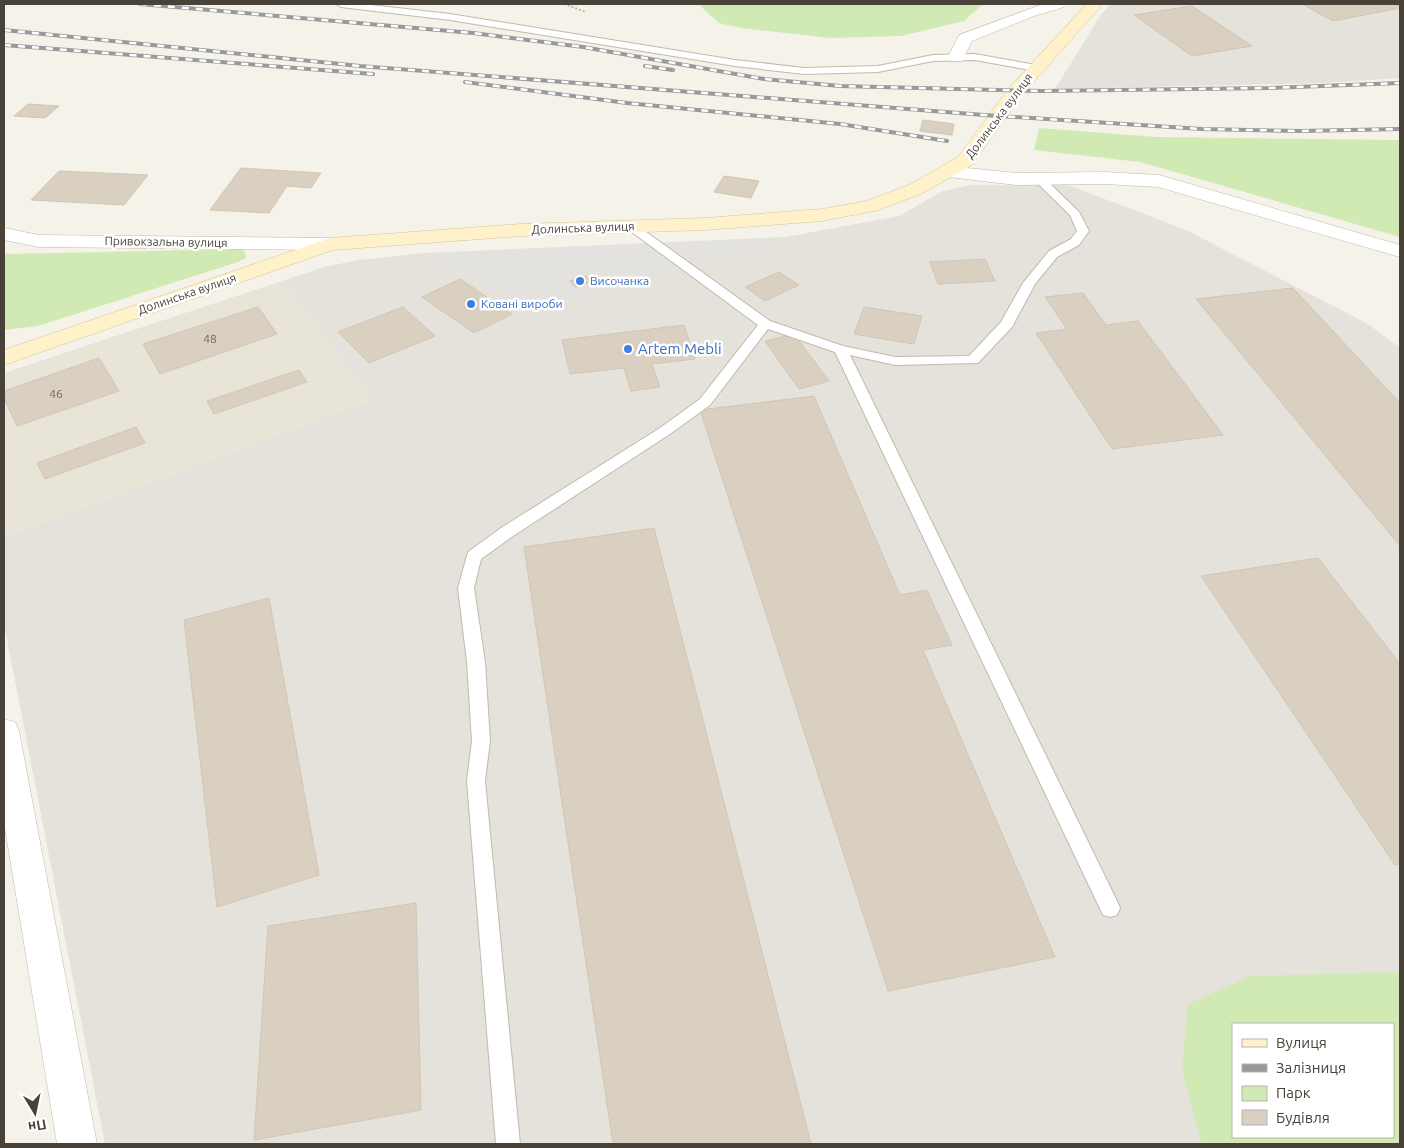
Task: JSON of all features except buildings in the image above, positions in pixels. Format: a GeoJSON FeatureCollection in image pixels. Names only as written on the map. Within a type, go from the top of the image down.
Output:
{"type":"FeatureCollection","features":[{"type":"Feature","properties":{"kind":"main road","name":"Долинська вулиця"},"geometry":{"type":"LineString","coordinates":[[4,358],[330,244],[521,230],[705,224],[822,215],[872,206],[916,189],[965,161],[1014,92],[1095,4]]}},
{"type":"Feature","properties":{"kind":"street"},"geometry":{"type":"LineString","coordinates":[[956,58],[965,38],[1028,13],[1059,4]]}},
{"type":"Feature","properties":{"kind":"street"},"geometry":{"type":"LineString","coordinates":[[947,172],[992,178],[1039,180],[1130,178],[1158,181],[1400,251]]}},
{"type":"Feature","properties":{"kind":"street","name":"Привокзальна вулиця"},"geometry":{"type":"LineString","coordinates":[[4,234],[39,241],[330,244]]}},
{"type":"Feature","properties":{"kind":"street"},"geometry":{"type":"LineString","coordinates":[[4,731],[77,1144]]}},
{"type":"Feature","properties":{"kind":"lane"},"geometry":{"type":"LineString","coordinates":[[340,4],[450,17],[735,63],[804,71],[878,69],[933,58],[975,57],[1036,68]]}},
{"type":"Feature","properties":{"kind":"lane"},"geometry":{"type":"LineString","coordinates":[[631,227],[765,324],[840,349],[895,361],[973,360],[1007,324],[1029,283],[1053,254],[1075,242],[1083,231],[1075,214],[1039,180]]}},
{"type":"Feature","properties":{"kind":"lane"},"geometry":{"type":"LineString","coordinates":[[508,1144],[476,781],[480,741],[476,662],[466,588],[474,556],[506,532],[665,431],[705,402],[765,324]]}},
{"type":"Feature","properties":{"kind":"lane"},"geometry":{"type":"LineString","coordinates":[[840,349],[1110,908]]}},
{"type":"Feature","properties":{"kind":"shaded area"},"geometry":{"type":"Polygon","coordinates":[[[1111,4],[1400,4],[1400,78],[1322,83],[1055,89],[1100,16],[1111,4]]]}},
{"type":"Feature","properties":{"kind":"shaded area"},"geometry":{"type":"Polygon","coordinates":[[[971,185],[1068,185],[1186,230],[1368,324],[1400,348],[1400,1144],[105,1144],[4,624],[4,537],[374,400],[282,281],[324,267],[359,260],[425,253],[524,314],[786,237],[899,216],[943,191],[971,185]]]}},
{"type":"Feature","properties":{"kind":"shaded area"},"geometry":{"type":"Polygon","coordinates":[[[786,237],[524,314],[425,253],[786,237]]]}},
{"type":"Feature","properties":{"kind":"shaded area"},"geometry":{"type":"Polygon","coordinates":[[[282,281],[375,400],[4,537],[4,373],[282,281]]]}},
{"type":"Feature","properties":{"kind":"green space"},"geometry":{"type":"Polygon","coordinates":[[[698,4],[983,4],[964,21],[901,36],[830,38],[741,28],[719,23],[698,4]]]}},
{"type":"Feature","properties":{"kind":"green space"},"geometry":{"type":"Polygon","coordinates":[[[1039,128],[1157,137],[1400,140],[1400,237],[1140,162],[1034,150],[1039,128]]]}},
{"type":"Feature","properties":{"kind":"green space"},"geometry":{"type":"Polygon","coordinates":[[[242,249],[246,258],[238,262],[38,326],[4,330],[4,254],[242,249]]]}},
{"type":"Feature","properties":{"kind":"green space"},"geometry":{"type":"Polygon","coordinates":[[[1400,972],[1400,1144],[1202,1144],[1182,1071],[1188,1004],[1251,976],[1400,972]]]}},
{"type":"Feature","properties":{"kind":"railway"},"geometry":{"type":"LineString","coordinates":[[140,4],[473,33],[583,47],[764,79],[840,86],[1041,91],[1269,88],[1400,83]]}},
{"type":"Feature","properties":{"kind":"railway"},"geometry":{"type":"LineString","coordinates":[[4,30],[360,66],[984,115],[1202,129],[1300,131],[1400,129]]}},
{"type":"Feature","properties":{"kind":"railway"},"geometry":{"type":"LineString","coordinates":[[4,45],[373,74]]}},
{"type":"Feature","properties":{"kind":"railway"},"geometry":{"type":"LineString","coordinates":[[645,66],[673,70]]}},
{"type":"Feature","properties":{"kind":"railway"},"geometry":{"type":"LineString","coordinates":[[465,82],[627,103],[840,124],[947,141]]}},
{"type":"Feature","properties":{"kind":"place","name":"Височанка"},"geometry":{"type":"Point","coordinates":[580,281]}},
{"type":"Feature","properties":{"kind":"place","name":"Ковані вироби"},"geometry":{"type":"Point","coordinates":[471,304]}},
{"type":"Feature","properties":{"kind":"place","name":"Artem Mebli"},"geometry":{"type":"Point","coordinates":[628,349]}}]}
